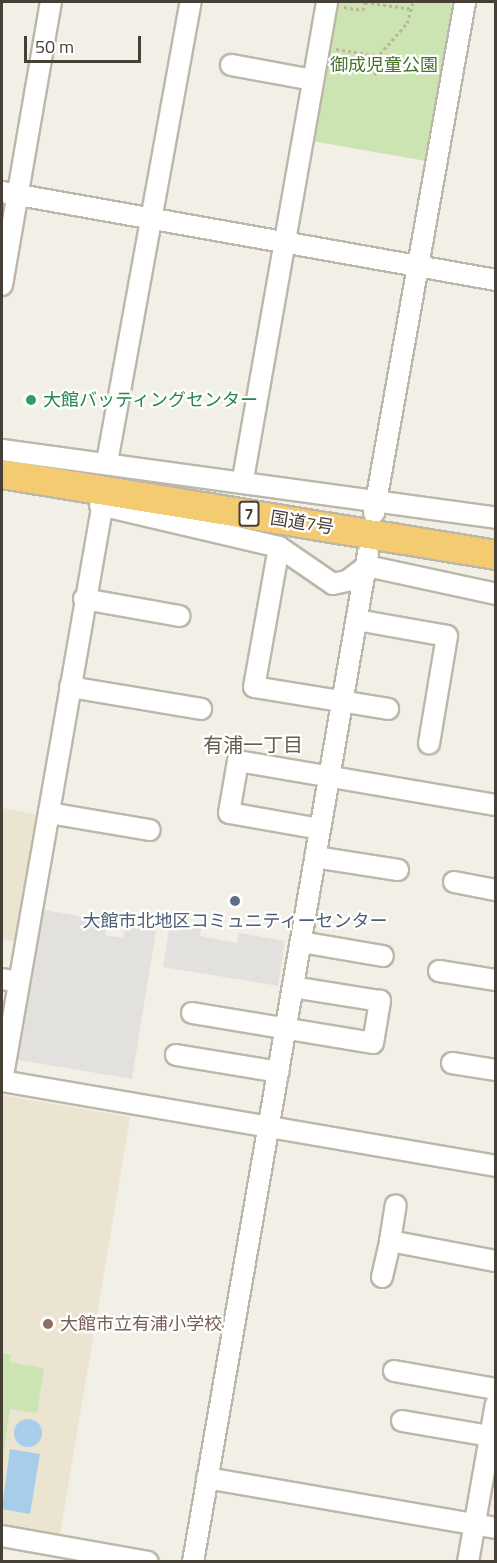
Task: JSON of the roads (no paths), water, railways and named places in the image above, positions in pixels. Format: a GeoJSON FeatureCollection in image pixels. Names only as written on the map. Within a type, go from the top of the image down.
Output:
{"type":"FeatureCollection","features":[{"type":"Feature","properties":{"kind":"highway","name":"国道7号"},"geometry":{"type":"LineString","coordinates":[[2,474],[103,498],[495,555]]}},
{"type":"Feature","properties":{"kind":"street"},"geometry":{"type":"LineString","coordinates":[[2,285],[10,193],[51,2]]}},
{"type":"Feature","properties":{"kind":"street"},"geometry":{"type":"LineString","coordinates":[[107,462],[190,2]]}},
{"type":"Feature","properties":{"kind":"street"},"geometry":{"type":"LineString","coordinates":[[376,507],[465,2]]}},
{"type":"Feature","properties":{"kind":"street"},"geometry":{"type":"LineString","coordinates":[[243,479],[314,80],[332,9]]}},
{"type":"Feature","properties":{"kind":"street"},"geometry":{"type":"LineString","coordinates":[[231,66],[314,80]]}},
{"type":"Feature","properties":{"kind":"street"},"geometry":{"type":"LineString","coordinates":[[10,193],[495,280]]}},
{"type":"Feature","properties":{"kind":"street"},"geometry":{"type":"LineString","coordinates":[[2,450],[243,479],[376,507],[495,518]]}},
{"type":"Feature","properties":{"kind":"street"},"geometry":{"type":"LineString","coordinates":[[368,559],[347,581],[333,584],[279,547],[103,498],[49,813],[10,980],[2,1081],[495,1166]]}},
{"type":"Feature","properties":{"kind":"street"},"geometry":{"type":"LineString","coordinates":[[279,547],[254,687],[388,709]]}},
{"type":"Feature","properties":{"kind":"street"},"geometry":{"type":"LineString","coordinates":[[368,559],[495,594]]}},
{"type":"Feature","properties":{"kind":"street"},"geometry":{"type":"LineString","coordinates":[[193,1562],[270,1127],[341,703],[368,559]]}},
{"type":"Feature","properties":{"kind":"street"},"geometry":{"type":"LineString","coordinates":[[84,599],[179,616]]}},
{"type":"Feature","properties":{"kind":"street"},"geometry":{"type":"LineString","coordinates":[[357,620],[447,636],[429,744]]}},
{"type":"Feature","properties":{"kind":"street"},"geometry":{"type":"LineString","coordinates":[[70,687],[201,709]]}},
{"type":"Feature","properties":{"kind":"street"},"geometry":{"type":"LineString","coordinates":[[320,829],[229,813],[238,761],[495,805]]}},
{"type":"Feature","properties":{"kind":"street"},"geometry":{"type":"LineString","coordinates":[[49,813],[150,830]]}},
{"type":"Feature","properties":{"kind":"street"},"geometry":{"type":"LineString","coordinates":[[315,857],[398,870]]}},
{"type":"Feature","properties":{"kind":"street"},"geometry":{"type":"LineString","coordinates":[[454,882],[495,890]]}},
{"type":"Feature","properties":{"kind":"street"},"geometry":{"type":"LineString","coordinates":[[301,942],[383,956]]}},
{"type":"Feature","properties":{"kind":"street"},"geometry":{"type":"LineString","coordinates":[[439,971],[495,980]]}},
{"type":"Feature","properties":{"kind":"street"},"geometry":{"type":"LineString","coordinates":[[192,1013],[373,1043],[380,1001],[293,987]]}},
{"type":"Feature","properties":{"kind":"street"},"geometry":{"type":"LineString","coordinates":[[176,1055],[279,1072]]}},
{"type":"Feature","properties":{"kind":"street"},"geometry":{"type":"LineString","coordinates":[[452,1063],[495,1070]]}},
{"type":"Feature","properties":{"kind":"street"},"geometry":{"type":"LineString","coordinates":[[382,1276],[396,1205]]}},
{"type":"Feature","properties":{"kind":"street"},"geometry":{"type":"LineString","coordinates":[[390,1242],[495,1261]]}},
{"type":"Feature","properties":{"kind":"street"},"geometry":{"type":"LineString","coordinates":[[394,1371],[495,1389]]}},
{"type":"Feature","properties":{"kind":"street"},"geometry":{"type":"LineString","coordinates":[[468,1562],[491,1443],[495,1404]]}},
{"type":"Feature","properties":{"kind":"street"},"geometry":{"type":"LineString","coordinates":[[402,1421],[491,1443]]}},
{"type":"Feature","properties":{"kind":"street"},"geometry":{"type":"LineString","coordinates":[[207,1478],[495,1528]]}},
{"type":"Feature","properties":{"kind":"street"},"geometry":{"type":"LineString","coordinates":[[2,1536],[148,1562]]}},
{"type":"Feature","properties":{"kind":"water"},"geometry":{"type":"Polygon","coordinates":[[[28,1419],[38,1423],[42,1433],[38,1443],[28,1447],[18,1443],[14,1433],[18,1423],[28,1419]]]}},
{"type":"Feature","properties":{"kind":"water"},"geometry":{"type":"Polygon","coordinates":[[[10,1449],[40,1454],[30,1514],[2,1509],[10,1449]]]}},
{"type":"Feature","properties":{"kind":"place","name":"大館バッティングセンター"},"geometry":{"type":"Point","coordinates":[31,400]}},
{"type":"Feature","properties":{"kind":"place","name":"大館市北地区コミュニティーセンター"},"geometry":{"type":"Point","coordinates":[235,901]}},
{"type":"Feature","properties":{"kind":"place","name":"大館市立有浦小学校"},"geometry":{"type":"Point","coordinates":[48,1324]}},
{"type":"Feature","properties":{"kind":"district","name":"有浦一丁目"},"geometry":{"type":"Point","coordinates":[253,744]}},
{"type":"Feature","properties":{"kind":"park label","name":"御成児童公園"},"geometry":{"type":"Point","coordinates":[384,65]}}]}
